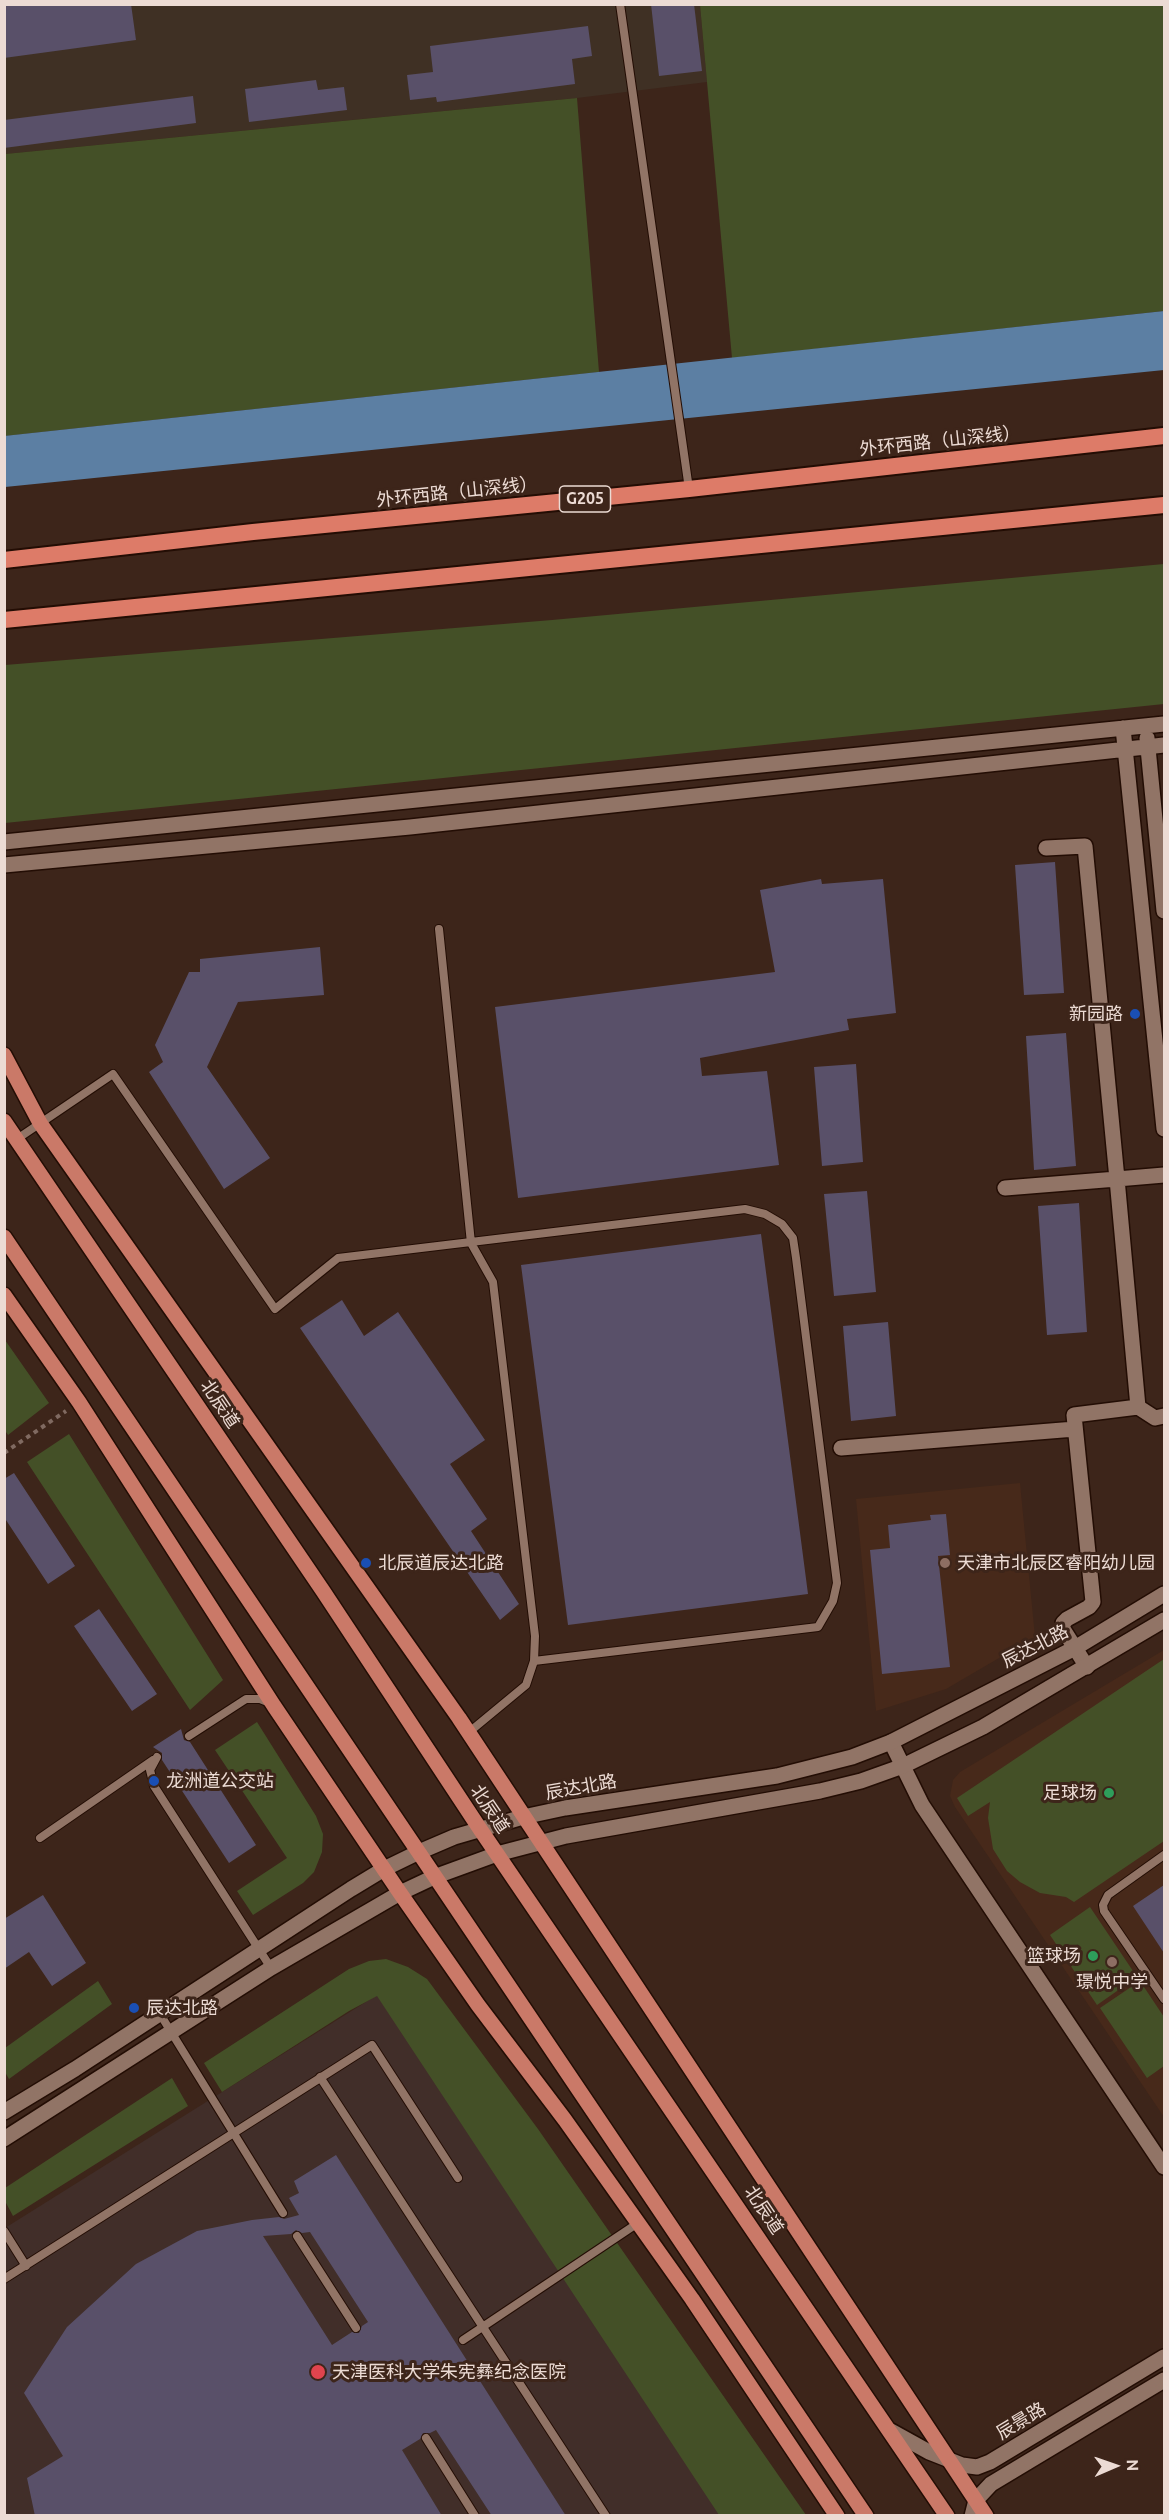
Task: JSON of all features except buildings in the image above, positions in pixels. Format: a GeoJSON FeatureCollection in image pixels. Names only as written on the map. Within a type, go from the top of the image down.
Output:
{"type":"FeatureCollection","features":[{"type":"Feature","properties":{"kind":"highway","name":"外环西路（山深线）"},"geometry":{"type":"LineString","coordinates":[[4,560],[253,532],[689,489],[1164,436]]}},
{"type":"Feature","properties":{"kind":"highway"},"geometry":{"type":"LineString","coordinates":[[4,620],[1164,505]]}},
{"type":"Feature","properties":{"kind":"main road"},"geometry":{"type":"LineString","coordinates":[[4,1055],[40,1123],[468,1733],[986,2516]]}},
{"type":"Feature","properties":{"kind":"main road","name":"北辰道"},"geometry":{"type":"LineString","coordinates":[[4,1121],[316,1581],[480,1829],[947,2516]]}},
{"type":"Feature","properties":{"kind":"main road"},"geometry":{"type":"LineString","coordinates":[[4,1237],[866,2516]]}},
{"type":"Feature","properties":{"kind":"main road"},"geometry":{"type":"LineString","coordinates":[[4,1295],[79,1402],[274,1706],[400,1893],[478,2005],[565,2120],[638,2223],[837,2516]]}},
{"type":"Feature","properties":{"kind":"street"},"geometry":{"type":"LineString","coordinates":[[4,842],[1164,724]]}},
{"type":"Feature","properties":{"kind":"street"},"geometry":{"type":"LineString","coordinates":[[1146,725],[1164,911]]}},
{"type":"Feature","properties":{"kind":"street"},"geometry":{"type":"LineString","coordinates":[[1123,728],[1164,1129]]}},
{"type":"Feature","properties":{"kind":"street"},"geometry":{"type":"LineString","coordinates":[[4,865],[410,827],[1164,745]]}},
{"type":"Feature","properties":{"kind":"street"},"geometry":{"type":"LineString","coordinates":[[1046,848],[1085,846],[1138,1407]]}},
{"type":"Feature","properties":{"kind":"street"},"geometry":{"type":"LineString","coordinates":[[1005,1188],[1164,1175]]}},
{"type":"Feature","properties":{"kind":"street"},"geometry":{"type":"LineString","coordinates":[[1087,1667],[1063,1629],[1063,1623],[1089,1607],[1093,1602],[1074,1415],[1138,1407],[1155,1418],[1164,1416]]}},
{"type":"Feature","properties":{"kind":"street"},"geometry":{"type":"LineString","coordinates":[[841,1448],[1075,1429]]}},
{"type":"Feature","properties":{"kind":"street","name":"辰达北路"},"geometry":{"type":"LineString","coordinates":[[4,2112],[384,1869],[419,1852],[480,1829],[523,1817],[565,1808],[777,1776],[852,1757],[891,1742],[1075,1648],[1164,1594]]}},
{"type":"Feature","properties":{"kind":"street"},"geometry":{"type":"LineString","coordinates":[[4,2139],[271,1968],[400,1893],[434,1877],[497,1854],[540,1842],[629,1823],[820,1791],[861,1781],[903,1766],[983,1727],[1164,1620]]}},
{"type":"Feature","properties":{"kind":"street"},"geometry":{"type":"LineString","coordinates":[[891,1742],[922,1805],[1164,2167]]}},
{"type":"Feature","properties":{"kind":"street","name":"辰景路"},"geometry":{"type":"LineString","coordinates":[[891,2431],[929,2452],[962,2465],[977,2467],[990,2463],[1164,2357]]}},
{"type":"Feature","properties":{"kind":"street"},"geometry":{"type":"LineString","coordinates":[[972,2516],[976,2500],[991,2484],[1164,2380]]}},
{"type":"Feature","properties":{"kind":"lane"},"geometry":{"type":"LineString","coordinates":[[620,4],[689,489]]}},
{"type":"Feature","properties":{"kind":"lane"},"geometry":{"type":"LineString","coordinates":[[439,929],[471,1243],[493,1282],[535,1636],[534,1661],[526,1685],[468,1733]]}},
{"type":"Feature","properties":{"kind":"lane"},"geometry":{"type":"LineString","coordinates":[[17,1139],[114,1074],[275,1309],[338,1258],[745,1209],[765,1214],[782,1224],[793,1238],[796,1257],[837,1582],[833,1601],[818,1627],[534,1661]]}},
{"type":"Feature","properties":{"kind":"lane"},"geometry":{"type":"LineString","coordinates":[[189,1736],[246,1699],[260,1699],[274,1706]]}},
{"type":"Feature","properties":{"kind":"lane"},"geometry":{"type":"LineString","coordinates":[[40,1838],[157,1757],[150,1770],[154,1786],[271,1968]]}},
{"type":"Feature","properties":{"kind":"lane"},"geometry":{"type":"LineString","coordinates":[[1164,1855],[1108,1895],[1103,1905],[1104,1911],[1164,1999]]}},
{"type":"Feature","properties":{"kind":"lane"},"geometry":{"type":"LineString","coordinates":[[160,2014],[283,2213]]}},
{"type":"Feature","properties":{"kind":"lane"},"geometry":{"type":"LineString","coordinates":[[4,2279],[372,2045],[458,2178]]}},
{"type":"Feature","properties":{"kind":"lane"},"geometry":{"type":"LineString","coordinates":[[320,2077],[606,2516]]}},
{"type":"Feature","properties":{"kind":"lane"},"geometry":{"type":"LineString","coordinates":[[464,2340],[638,2223]]}},
{"type":"Feature","properties":{"kind":"lane"},"geometry":{"type":"LineString","coordinates":[[4,2231],[26,2266]]}},
{"type":"Feature","properties":{"kind":"lane"},"geometry":{"type":"LineString","coordinates":[[297,2236],[356,2328]]}},
{"type":"Feature","properties":{"kind":"lane"},"geometry":{"type":"LineString","coordinates":[[426,2438],[475,2516]]}},
{"type":"Feature","properties":{"kind":"path"},"geometry":{"type":"LineString","coordinates":[[4,1453],[79,1402]]}},
{"type":"Feature","properties":{"kind":"shaded area"},"geometry":{"type":"Polygon","coordinates":[[[5,5],[700,5],[707,82],[577,98],[5,154],[5,5]]]}},
{"type":"Feature","properties":{"kind":"shaded area","name":"天津市北辰区睿阳幼儿园"},"geometry":{"type":"Polygon","coordinates":[[[1020,1483],[1035,1637],[946,1689],[876,1711],[856,1499],[1020,1483]]]}},
{"type":"Feature","properties":{"kind":"shaded area","name":"璟悦中学"},"geometry":{"type":"Polygon","coordinates":[[[1164,1650],[1164,2117],[955,1807],[950,1796],[953,1780],[960,1772],[1164,1650]]]}},
{"type":"Feature","properties":{"kind":"shaded area","name":"天津医科大学朱宪彝纪念医院"},"geometry":{"type":"Polygon","coordinates":[[[377,1995],[728,2516],[5,2516],[5,2228],[377,1995]]]}},
{"type":"Feature","properties":{"kind":"green space"},"geometry":{"type":"Polygon","coordinates":[[[700,5],[1164,5],[1164,311],[732,358],[700,5]]]}},
{"type":"Feature","properties":{"kind":"green space"},"geometry":{"type":"Polygon","coordinates":[[[577,98],[599,372],[5,436],[5,154],[577,98]]]}},
{"type":"Feature","properties":{"kind":"green space"},"geometry":{"type":"Polygon","coordinates":[[[1164,564],[1164,704],[5,823],[5,665],[552,620],[1164,564]]]}},
{"type":"Feature","properties":{"kind":"green space"},"geometry":{"type":"Polygon","coordinates":[[[5,1340],[49,1403],[8,1435],[4,1429],[5,1340]]]}},
{"type":"Feature","properties":{"kind":"green space"},"geometry":{"type":"Polygon","coordinates":[[[69,1434],[223,1680],[190,1710],[27,1462],[69,1434]]]}},
{"type":"Feature","properties":{"kind":"green space"},"geometry":{"type":"Polygon","coordinates":[[[1164,1659],[1164,1841],[1074,1902],[1066,1897],[1040,1893],[1020,1882],[1007,1871],[993,1849],[988,1818],[990,1802],[968,1816],[957,1798],[1164,1659]]]}},
{"type":"Feature","properties":{"kind":"green space"},"geometry":{"type":"Polygon","coordinates":[[[257,1722],[316,1816],[323,1834],[322,1852],[314,1872],[303,1883],[253,1915],[237,1891],[287,1858],[215,1750],[257,1722]]]}},
{"type":"Feature","properties":{"kind":"green space","name":"篮球场"},"geometry":{"type":"Polygon","coordinates":[[[1090,1907],[1137,1977],[1097,2005],[1050,1935],[1090,1907]]]}},
{"type":"Feature","properties":{"kind":"green space"},"geometry":{"type":"Polygon","coordinates":[[[386,1959],[408,1967],[427,1979],[538,2129],[806,2515],[719,2515],[377,1996],[349,2011],[222,2092],[204,2063],[349,1969],[369,1961],[386,1959]]]}},
{"type":"Feature","properties":{"kind":"green space"},"geometry":{"type":"Polygon","coordinates":[[[98,1981],[112,2004],[9,2079],[5,2072],[5,2048],[98,1981]]]}},
{"type":"Feature","properties":{"kind":"green space","name":"篮球场"},"geometry":{"type":"Polygon","coordinates":[[[1140,1981],[1164,2017],[1164,2066],[1147,2078],[1100,2008],[1140,1981]]]}},
{"type":"Feature","properties":{"kind":"green space"},"geometry":{"type":"Polygon","coordinates":[[[172,2078],[188,2106],[13,2216],[5,2201],[5,2188],[172,2078]]]}},
{"type":"Feature","properties":{"kind":"water"},"geometry":{"type":"Polygon","coordinates":[[[1164,311],[1164,370],[5,487],[4,436],[1164,311]]]}},
{"type":"Feature","properties":{"kind":"place","name":"新园路"},"geometry":{"type":"Point","coordinates":[1135,1014]}},
{"type":"Feature","properties":{"kind":"place","name":"北辰道辰达北路"},"geometry":{"type":"Point","coordinates":[366,1563]}},
{"type":"Feature","properties":{"kind":"place","name":"天津市北辰区睿阳幼儿园"},"geometry":{"type":"Point","coordinates":[945,1563]}},
{"type":"Feature","properties":{"kind":"place","name":"龙洲道公交站"},"geometry":{"type":"Point","coordinates":[154,1781]}},
{"type":"Feature","properties":{"kind":"place","name":"足球场"},"geometry":{"type":"Point","coordinates":[1109,1793]}},
{"type":"Feature","properties":{"kind":"place","name":"篮球场"},"geometry":{"type":"Point","coordinates":[1093,1956]}},
{"type":"Feature","properties":{"kind":"place","name":"璟悦中学"},"geometry":{"type":"Point","coordinates":[1112,1962]}},
{"type":"Feature","properties":{"kind":"place","name":"辰达北路"},"geometry":{"type":"Point","coordinates":[134,2008]}},
{"type":"Feature","properties":{"kind":"place","name":"天津医科大学朱宪彝纪念医院"},"geometry":{"type":"Point","coordinates":[318,2372]}}]}
